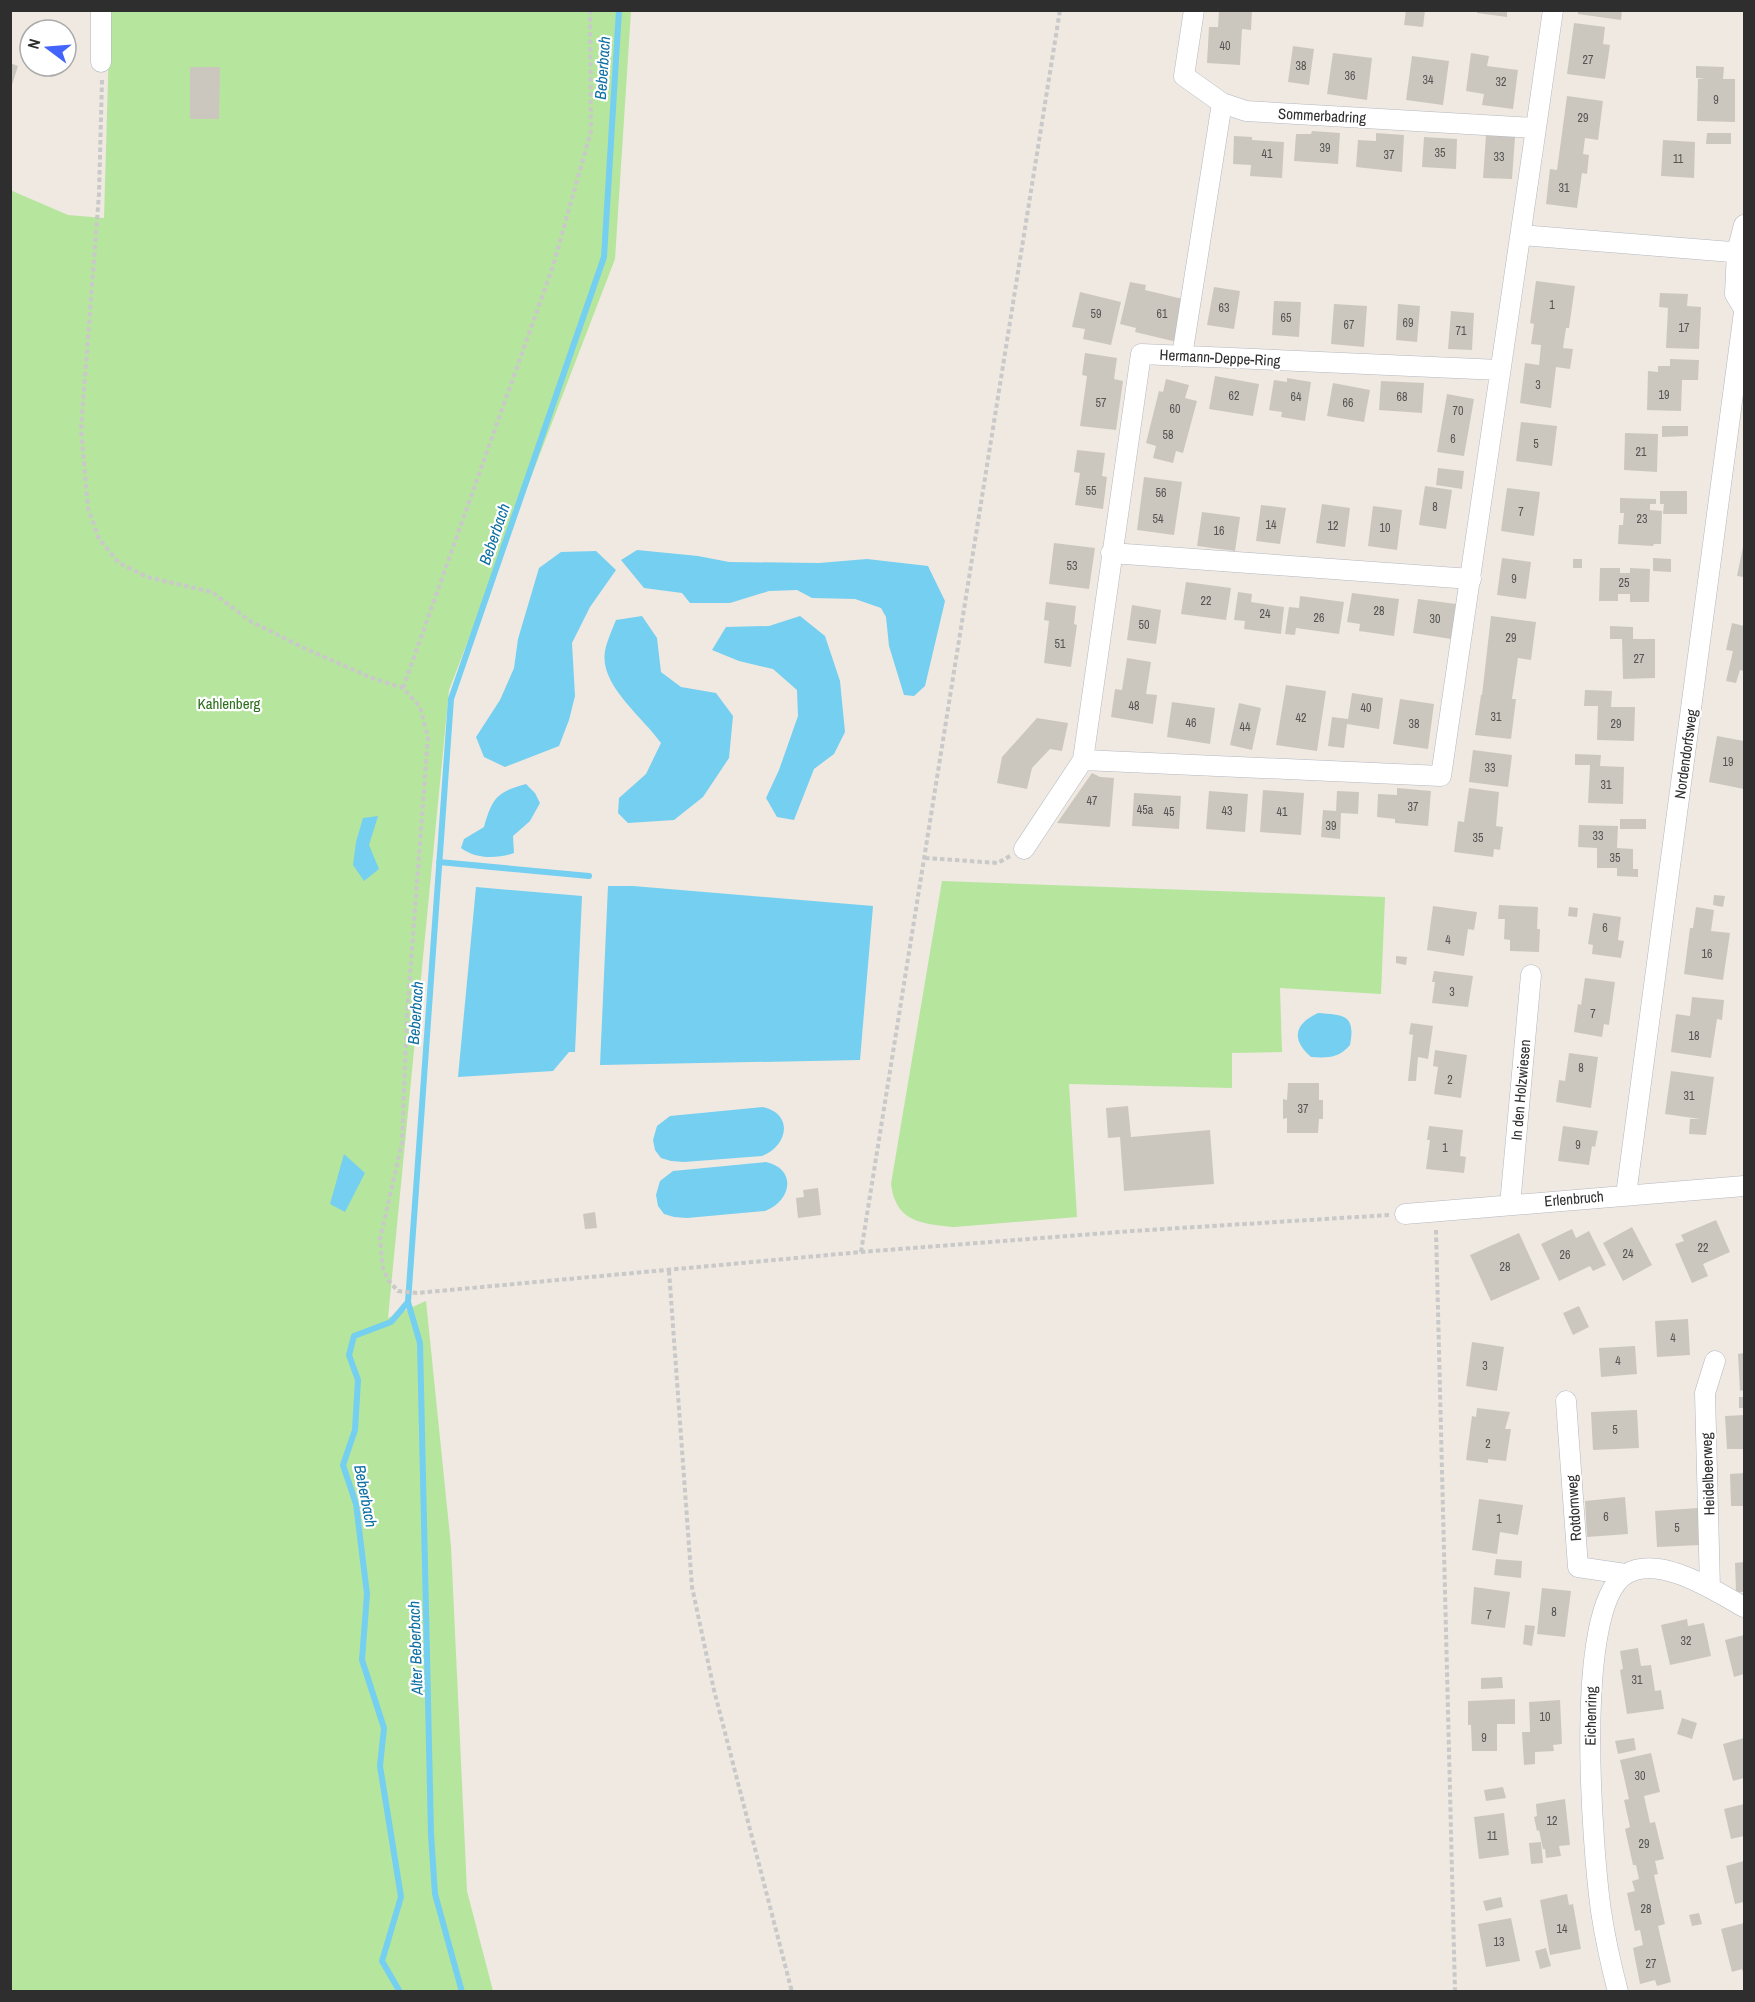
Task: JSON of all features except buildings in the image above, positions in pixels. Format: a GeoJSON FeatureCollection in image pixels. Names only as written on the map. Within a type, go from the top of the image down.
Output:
{"type":"FeatureCollection","features":[{"type":"Feature","properties":{"kind":"street"},"geometry":{"type":"LineString","coordinates":[[101,10],[101,62]]}},
{"type":"Feature","properties":{"kind":"street","name":"Sommerbadring"},"geometry":{"type":"LineString","coordinates":[[1194,10],[1184,76],[1222,103],[1246,111],[1536,128]]}},
{"type":"Feature","properties":{"kind":"street"},"geometry":{"type":"LineString","coordinates":[[1083,760],[1441,776],[1522,235],[1553,10]]}},
{"type":"Feature","properties":{"kind":"street"},"geometry":{"type":"LineString","coordinates":[[1182,356],[1222,103]]}},
{"type":"Feature","properties":{"kind":"street","name":"Nordendorfsweg"},"geometry":{"type":"LineString","coordinates":[[1626,1195],[1744,311],[1735,294],[1744,225]]}},
{"type":"Feature","properties":{"kind":"street"},"geometry":{"type":"LineString","coordinates":[[1522,235],[1741,253]]}},
{"type":"Feature","properties":{"kind":"street","name":"Hermann-Deppe-Ring"},"geometry":{"type":"LineString","coordinates":[[1024,849],[1083,760],[1141,354],[1500,370]]}},
{"type":"Feature","properties":{"kind":"street"},"geometry":{"type":"LineString","coordinates":[[1111,553],[1471,579]]}},
{"type":"Feature","properties":{"kind":"street","name":"In den Holzwiesen"},"geometry":{"type":"LineString","coordinates":[[1510,1205],[1532,975]]}},
{"type":"Feature","properties":{"kind":"street","name":"Erlenbruch"},"geometry":{"type":"LineString","coordinates":[[1405,1214],[1744,1186]]}},
{"type":"Feature","properties":{"kind":"street","name":"Heidelbeerweg"},"geometry":{"type":"LineString","coordinates":[[1710,1588],[1705,1393],[1715,1361]]}},
{"type":"Feature","properties":{"kind":"street","name":"Rotdornweg"},"geometry":{"type":"LineString","coordinates":[[1566,1401],[1578,1567],[1625,1574]]}},
{"type":"Feature","properties":{"kind":"street"},"geometry":{"type":"LineString","coordinates":[[1625,1574],[1653,1569],[1670,1571],[1710,1588],[1744,1607]]}},
{"type":"Feature","properties":{"kind":"street","name":"Eichenring"},"geometry":{"type":"LineString","coordinates":[[1618,1992],[1601,1912],[1590,1781],[1593,1658],[1603,1613],[1616,1585],[1625,1574]]}},
{"type":"Feature","properties":{"kind":"path"},"geometry":{"type":"LineString","coordinates":[[403,688],[553,266],[588,142],[591,131],[590,10]]}},
{"type":"Feature","properties":{"kind":"path"},"geometry":{"type":"LineString","coordinates":[[861,1252],[1060,10]]}},
{"type":"Feature","properties":{"kind":"path"},"geometry":{"type":"LineString","coordinates":[[101,62],[99,194],[81,429],[88,508],[99,539],[119,563],[147,577],[212,591],[250,621],[372,678],[403,688],[420,707],[428,737],[407,1015],[402,1143],[380,1239],[383,1268],[388,1280],[398,1291],[417,1293],[861,1252],[1132,1231],[1405,1214]]}},
{"type":"Feature","properties":{"kind":"path"},"geometry":{"type":"LineString","coordinates":[[925,858],[998,863],[1024,849]]}},
{"type":"Feature","properties":{"kind":"path"},"geometry":{"type":"LineString","coordinates":[[1436,1211],[1455,1992]]}},
{"type":"Feature","properties":{"kind":"path"},"geometry":{"type":"LineString","coordinates":[[669,1271],[692,1587],[714,1690],[792,1992]]}},
{"type":"Feature","properties":{"kind":"green space","name":"Kahlenberg"},"geometry":{"type":"Polygon","coordinates":[[[110,11],[631,11],[615,259],[449,690],[388,1318],[426,1301],[451,1546],[467,1891],[493,1991],[11,1991],[10,190],[68,215],[104,218],[110,11]]]}},
{"type":"Feature","properties":{"kind":"green space"},"geometry":{"type":"Polygon","coordinates":[[[942,881],[1385,897],[1381,994],[1280,988],[1282,1052],[1232,1053],[1232,1088],[1069,1084],[1077,1217],[954,1227],[921,1222],[906,1215],[900,1209],[894,1198],[891,1184],[942,881]]]}},
{"type":"Feature","properties":{"kind":"water"},"geometry":{"type":"Polygon","coordinates":[[[637,550],[698,556],[729,562],[819,563],[867,559],[928,566],[945,601],[925,686],[914,696],[904,695],[889,646],[886,617],[881,608],[855,599],[812,598],[797,590],[769,591],[730,603],[690,603],[682,593],[644,588],[621,560],[637,550]]]}},
{"type":"Feature","properties":{"kind":"water"},"geometry":{"type":"Polygon","coordinates":[[[596,551],[616,570],[590,607],[572,643],[575,696],[559,746],[505,767],[484,757],[476,737],[500,700],[514,668],[518,639],[539,568],[561,552],[596,551]]]}},
{"type":"Feature","properties":{"kind":"water"},"geometry":{"type":"Polygon","coordinates":[[[642,616],[657,638],[661,672],[681,687],[716,693],[733,716],[729,758],[703,797],[674,820],[628,823],[618,813],[619,798],[646,774],[661,743],[615,688],[605,664],[605,651],[616,620],[642,616]]]}},
{"type":"Feature","properties":{"kind":"water"},"geometry":{"type":"Polygon","coordinates":[[[800,616],[825,636],[840,681],[845,732],[834,754],[814,769],[794,820],[777,817],[766,798],[779,770],[798,716],[797,690],[773,669],[739,661],[712,650],[726,627],[769,626],[800,616]]]}},
{"type":"Feature","properties":{"kind":"water"},"geometry":{"type":"Polygon","coordinates":[[[526,784],[535,793],[540,803],[530,821],[513,836],[514,853],[486,857],[461,848],[464,839],[484,827],[497,798],[508,790],[526,784]]]}},
{"type":"Feature","properties":{"kind":"water"},"geometry":{"type":"Polygon","coordinates":[[[378,816],[369,845],[379,869],[364,881],[353,865],[356,842],[363,818],[378,816]]]}},
{"type":"Feature","properties":{"kind":"water"},"geometry":{"type":"Polygon","coordinates":[[[608,886],[633,886],[873,906],[860,1060],[600,1065],[608,886]]]}},
{"type":"Feature","properties":{"kind":"water"},"geometry":{"type":"Polygon","coordinates":[[[476,887],[582,896],[575,1052],[569,1052],[553,1071],[458,1077],[476,887]]]}},
{"type":"Feature","properties":{"kind":"water"},"geometry":{"type":"Polygon","coordinates":[[[1318,1013],[1341,1016],[1349,1022],[1350,1045],[1337,1055],[1311,1057],[1300,1044],[1298,1033],[1300,1027],[1318,1013]]]}},
{"type":"Feature","properties":{"kind":"water"},"geometry":{"type":"Polygon","coordinates":[[[763,1107],[780,1116],[784,1130],[777,1145],[762,1156],[684,1162],[661,1158],[655,1150],[653,1140],[657,1126],[670,1116],[763,1107]]]}},
{"type":"Feature","properties":{"kind":"water"},"geometry":{"type":"Polygon","coordinates":[[[344,1154],[365,1173],[345,1212],[330,1204],[344,1154]]]}},
{"type":"Feature","properties":{"kind":"water"},"geometry":{"type":"Polygon","coordinates":[[[766,1162],[783,1171],[787,1185],[781,1200],[765,1211],[687,1218],[664,1214],[658,1206],[656,1195],[660,1181],[673,1171],[766,1162]]]}},
{"type":"Feature","properties":{"kind":"waterway","name":"Beberbach"},"geometry":{"type":"LineString","coordinates":[[400,1992],[382,1961],[401,1897],[380,1766],[384,1728],[362,1660],[367,1594],[356,1504],[343,1465],[355,1430],[358,1380],[349,1355],[354,1336],[391,1322],[408,1302],[451,699],[604,257],[619,10]]}},
{"type":"Feature","properties":{"kind":"waterway"},"geometry":{"type":"LineString","coordinates":[[439,862],[589,876]]}},
{"type":"Feature","properties":{"kind":"waterway","name":"Alter Beberbach"},"geometry":{"type":"LineString","coordinates":[[408,1302],[420,1343],[431,1834],[435,1894],[462,1992]]}}]}
